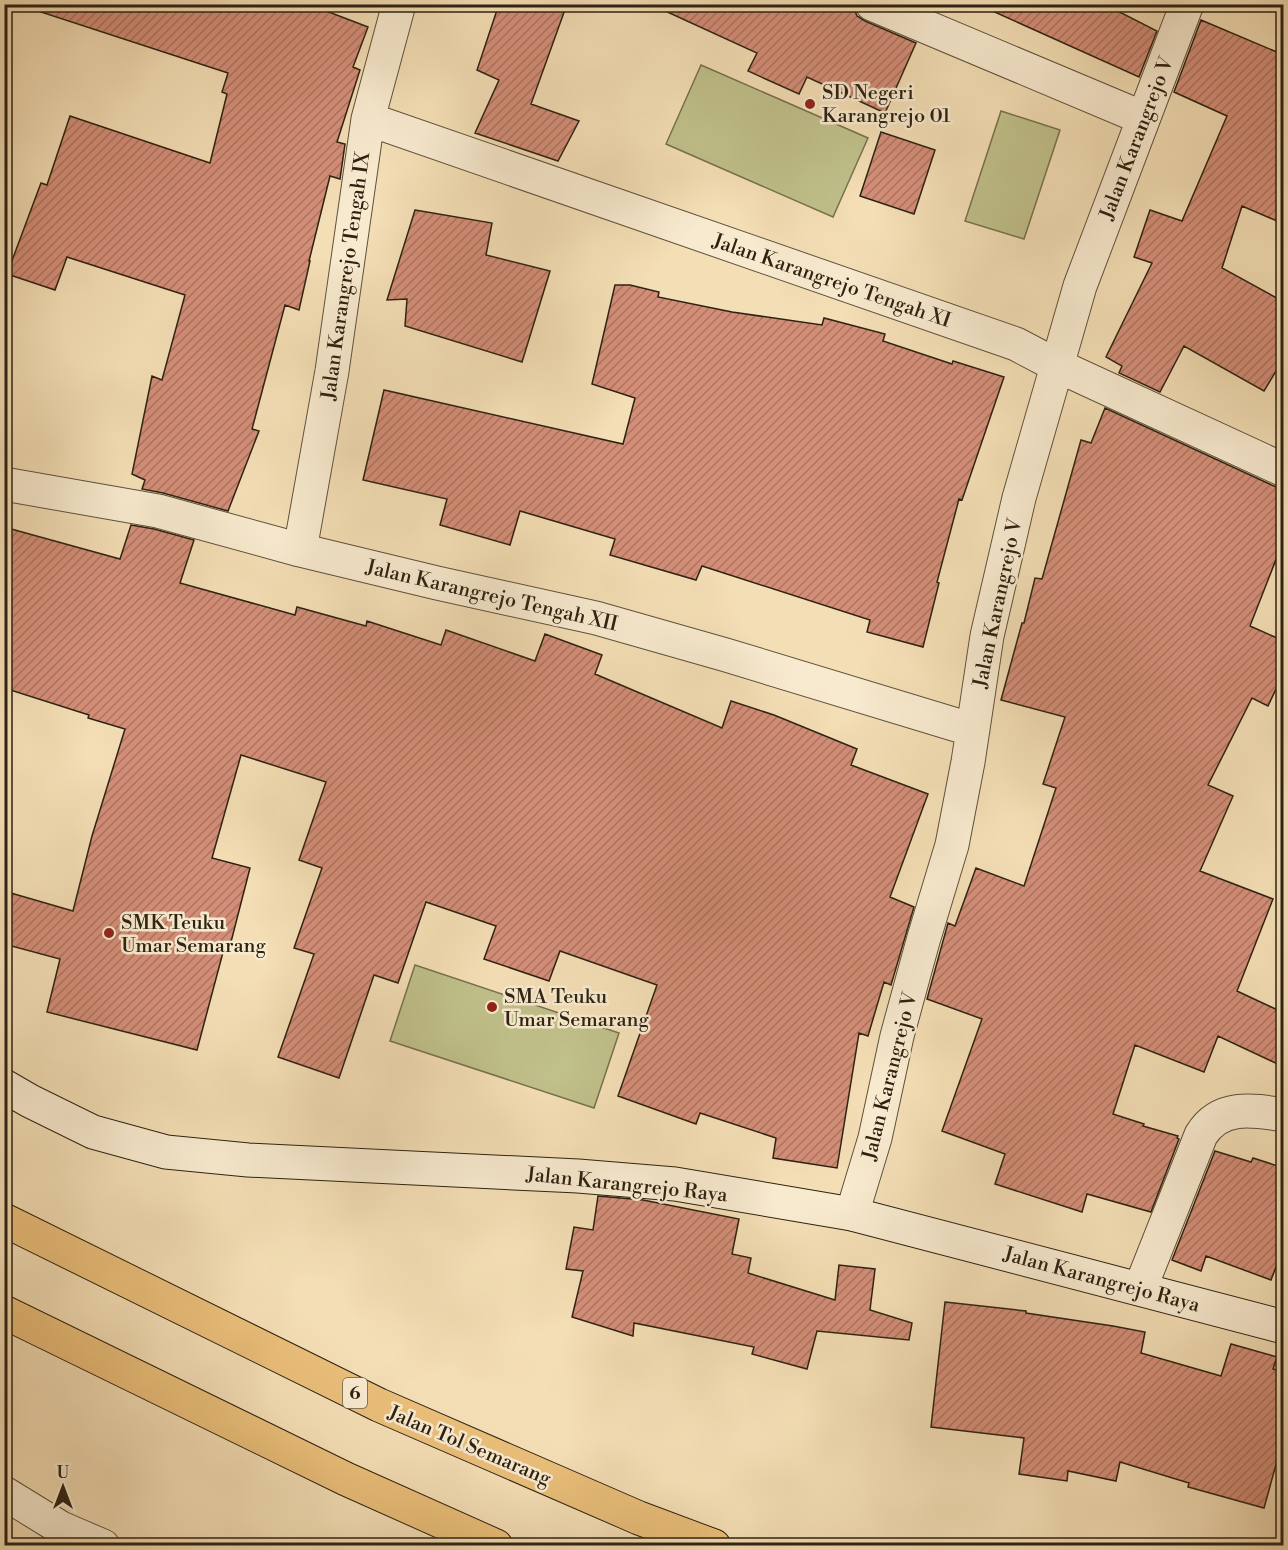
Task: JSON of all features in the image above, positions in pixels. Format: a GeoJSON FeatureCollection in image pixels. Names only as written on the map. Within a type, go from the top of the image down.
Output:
{"type":"FeatureCollection","features":[{"type":"Feature","properties":{"kind":"highway","name":"Jalan Tol Semarang"},"geometry":{"type":"LineString","coordinates":[[4,1220],[379,1405],[639,1518],[714,1545]]}},
{"type":"Feature","properties":{"kind":"highway"},"geometry":{"type":"LineString","coordinates":[[4,1312],[346,1479],[496,1545]]}},
{"type":"Feature","properties":{"kind":"street","name":"Jalan Karangrejo Tengah IX"},"geometry":{"type":"LineString","coordinates":[[300,550],[332,371],[368,119],[399,4]]}},
{"type":"Feature","properties":{"kind":"street"},"geometry":{"type":"LineString","coordinates":[[872,4],[1143,118]]}},
{"type":"Feature","properties":{"kind":"street","name":"Jalan Karangrejo V"},"geometry":{"type":"LineString","coordinates":[[852,1214],[875,1138],[903,1015],[952,845],[987,636],[1019,498],[1080,286],[1187,4]]}},
{"type":"Feature","properties":{"kind":"street","name":"Jalan Karangrejo Tengah XI"},"geometry":{"type":"LineString","coordinates":[[368,119],[1016,344],[1056,366],[1284,470]]}},
{"type":"Feature","properties":{"kind":"street","name":"Jalan Karangrejo Tengah XII"},"geometry":{"type":"LineString","coordinates":[[4,484],[158,511],[300,550],[596,618],[973,730]]}},
{"type":"Feature","properties":{"kind":"street","name":"Jalan Karangrejo Raya"},"geometry":{"type":"LineString","coordinates":[[4,1086],[93,1132],[166,1152],[248,1160],[578,1176],[675,1184],[852,1214],[1284,1327]]}},
{"type":"Feature","properties":{"kind":"street"},"geometry":{"type":"LineString","coordinates":[[1140,1289],[1201,1135],[1208,1124],[1226,1115],[1245,1110],[1284,1115]]}},
{"type":"Feature","properties":{"kind":"street"},"geometry":{"type":"LineString","coordinates":[[4,1493],[55,1537],[103,1545]]}},
{"type":"Feature","properties":{"kind":"green space"},"geometry":{"type":"Polygon","coordinates":[[[701,65],[868,138],[833,217],[666,144],[701,65]]]}},
{"type":"Feature","properties":{"kind":"green space"},"geometry":{"type":"Polygon","coordinates":[[[1001,111],[1060,130],[1024,239],[965,221],[1001,111]]]}},
{"type":"Feature","properties":{"kind":"green space"},"geometry":{"type":"Polygon","coordinates":[[[415,965],[619,1033],[594,1108],[390,1041],[415,965]]]}},
{"type":"Feature","properties":{"kind":"building"},"geometry":{"type":"Polygon","coordinates":[[[42,4],[308,4],[368,27],[353,67],[360,70],[337,142],[345,144],[340,179],[330,176],[299,310],[285,305],[252,429],[259,431],[228,511],[142,489],[145,480],[132,474],[152,376],[162,380],[185,295],[67,257],[55,290],[7,274],[41,183],[47,185],[70,116],[210,163],[227,94],[222,92],[228,73],[41,12],[42,4]]]}},
{"type":"Feature","properties":{"kind":"building"},"geometry":{"type":"Polygon","coordinates":[[[499,4],[567,4],[531,104],[579,121],[558,161],[475,133],[499,80],[477,70],[499,4]]]}},
{"type":"Feature","properties":{"kind":"building"},"geometry":{"type":"Polygon","coordinates":[[[650,4],[841,4],[855,11],[857,16],[865,21],[916,43],[885,113],[807,77],[799,94],[748,71],[757,53],[650,4]]]}},
{"type":"Feature","properties":{"kind":"building"},"geometry":{"type":"Polygon","coordinates":[[[977,4],[1104,4],[1157,31],[1139,77],[977,4]]]}},
{"type":"Feature","properties":{"kind":"building"},"geometry":{"type":"Polygon","coordinates":[[[1201,20],[1284,55],[1284,224],[1242,206],[1222,268],[1284,302],[1284,358],[1264,391],[1184,346],[1160,392],[1119,373],[1122,366],[1106,357],[1152,263],[1134,257],[1150,210],[1182,221],[1227,116],[1174,92],[1201,20]]]}},
{"type":"Feature","properties":{"kind":"building"},"geometry":{"type":"Polygon","coordinates":[[[881,132],[935,150],[914,214],[860,196],[881,132]]]}},
{"type":"Feature","properties":{"kind":"building"},"geometry":{"type":"Polygon","coordinates":[[[415,210],[492,223],[486,255],[550,271],[522,362],[405,326],[407,299],[387,300],[415,210]]]}},
{"type":"Feature","properties":{"kind":"building"},"geometry":{"type":"Polygon","coordinates":[[[615,285],[630,285],[659,292],[658,297],[732,312],[822,325],[824,318],[885,334],[883,341],[952,364],[953,361],[1004,377],[962,500],[959,499],[923,647],[867,632],[870,620],[702,566],[696,580],[610,555],[615,539],[520,511],[510,545],[440,525],[447,499],[363,480],[384,390],[623,444],[635,398],[592,384],[615,285]]]}},
{"type":"Feature","properties":{"kind":"building"},"geometry":{"type":"Polygon","coordinates":[[[1105,408],[1276,487],[1284,488],[1284,539],[1250,626],[1284,641],[1284,672],[1268,706],[1252,698],[1208,785],[1233,796],[1200,871],[1273,899],[1237,991],[1284,1013],[1284,1067],[1218,1036],[1204,1072],[1135,1045],[1113,1114],[1178,1136],[1179,1139],[1151,1212],[1087,1194],[1082,1212],[995,1184],[1005,1154],[942,1131],[982,1019],[927,999],[948,923],[955,926],[976,868],[1024,886],[1056,788],[1043,784],[1065,717],[1001,700],[1035,578],[1042,579],[1081,440],[1091,443],[1105,408]]]}},
{"type":"Feature","properties":{"kind":"building"},"geometry":{"type":"Polygon","coordinates":[[[131,525],[194,540],[180,583],[295,615],[297,607],[366,626],[367,621],[441,645],[446,630],[535,661],[545,634],[602,655],[595,674],[722,728],[731,701],[774,715],[857,749],[851,765],[928,794],[890,897],[914,907],[891,985],[884,982],[868,1036],[859,1033],[837,1168],[773,1158],[776,1138],[700,1113],[696,1124],[618,1096],[657,985],[560,951],[549,981],[484,959],[496,926],[426,902],[398,983],[374,975],[339,1078],[278,1057],[314,954],[294,948],[322,868],[299,860],[326,782],[241,755],[212,858],[250,868],[231,942],[226,941],[197,1050],[47,1012],[60,959],[4,944],[4,891],[73,911],[92,836],[125,729],[4,688],[4,527],[120,559],[131,525]]]}},
{"type":"Feature","properties":{"kind":"building"},"geometry":{"type":"Polygon","coordinates":[[[1215,1151],[1251,1162],[1253,1158],[1284,1168],[1284,1246],[1271,1280],[1206,1256],[1201,1271],[1172,1260],[1215,1151]]]}},
{"type":"Feature","properties":{"kind":"building"},"geometry":{"type":"Polygon","coordinates":[[[598,1196],[643,1200],[739,1219],[732,1254],[751,1258],[748,1273],[835,1300],[839,1265],[875,1269],[870,1310],[912,1323],[909,1340],[817,1331],[807,1369],[752,1354],[754,1347],[634,1323],[633,1336],[572,1317],[583,1271],[566,1269],[574,1227],[593,1230],[598,1196]]]}},
{"type":"Feature","properties":{"kind":"building"},"geometry":{"type":"Polygon","coordinates":[[[945,1302],[1026,1311],[1026,1313],[1145,1332],[1141,1353],[1221,1376],[1231,1344],[1277,1357],[1273,1369],[1284,1372],[1284,1463],[1277,1461],[1264,1508],[1188,1487],[1189,1483],[1120,1462],[1116,1481],[1068,1471],[1067,1481],[1019,1474],[1024,1438],[931,1427],[945,1302]]]}},
{"type":"Feature","properties":{"kind":"place","name":"SD Negeri Karangrejo 01"},"geometry":{"type":"Point","coordinates":[810,104]}},
{"type":"Feature","properties":{"kind":"place","name":"SMK Teuku Umar Semarang"},"geometry":{"type":"Point","coordinates":[109,933]}},
{"type":"Feature","properties":{"kind":"place","name":"SMA Teuku Umar Semarang"},"geometry":{"type":"Point","coordinates":[492,1007]}}]}
